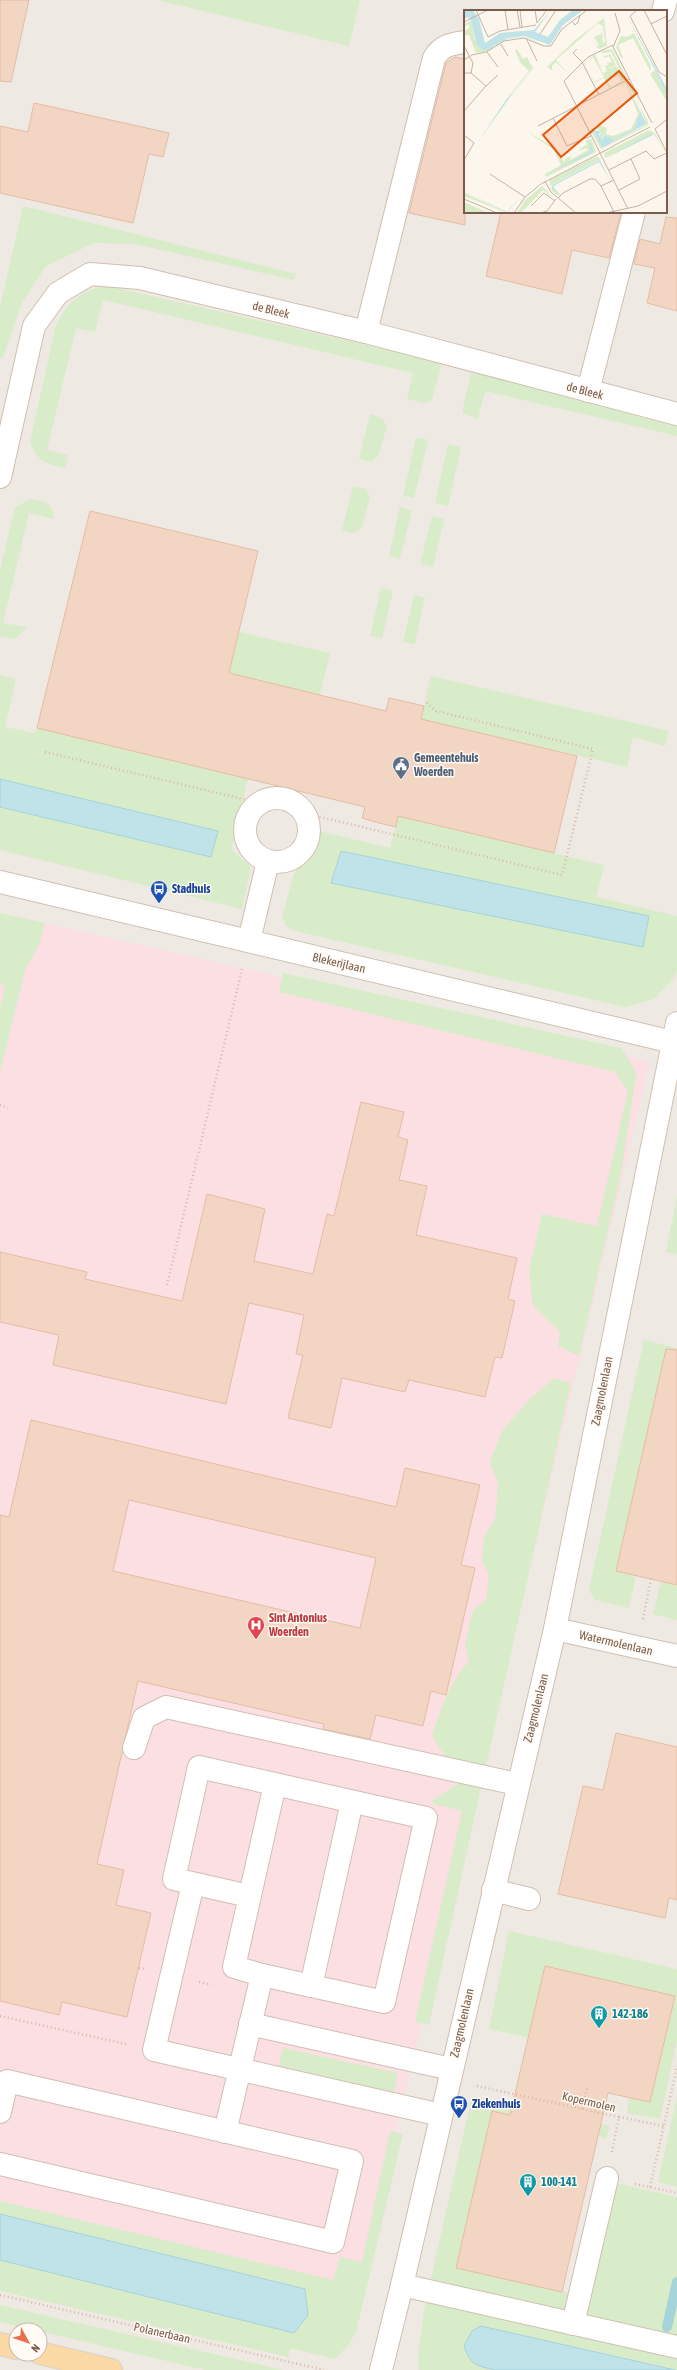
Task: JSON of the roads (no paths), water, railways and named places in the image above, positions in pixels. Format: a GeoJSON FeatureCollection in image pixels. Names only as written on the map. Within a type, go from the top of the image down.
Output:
{"type":"FeatureCollection","features":[{"type":"Feature","properties":{"kind":"main road"},"geometry":{"type":"LineString","coordinates":[[48,2357],[60,2364],[111,2370]]}},
{"type":"Feature","properties":{"kind":"street"},"geometry":{"type":"LineString","coordinates":[[663,10],[666,0]]}},
{"type":"Feature","properties":{"kind":"street"},"geometry":{"type":"LineString","coordinates":[[366,332],[434,58],[439,50],[447,45],[464,42]]}},
{"type":"Feature","properties":{"kind":"street"},"geometry":{"type":"LineString","coordinates":[[588,392],[634,213]]}},
{"type":"Feature","properties":{"kind":"street","name":"de Bleek"},"geometry":{"type":"LineString","coordinates":[[0,477],[34,326],[58,293],[90,274],[140,278],[366,332],[588,392],[677,414]]}},
{"type":"Feature","properties":{"kind":"street"},"geometry":{"type":"LineString","coordinates":[[274,799],[288,800],[304,813],[309,831],[302,849],[287,861],[268,861],[258,856],[251,849],[245,829],[250,815],[260,803],[274,799]]}},
{"type":"Feature","properties":{"kind":"street"},"geometry":{"type":"LineString","coordinates":[[249,941],[268,861]]}},
{"type":"Feature","properties":{"kind":"street","name":"Blekerijlaan"},"geometry":{"type":"LineString","coordinates":[[0,882],[249,941],[676,1036]]}},
{"type":"Feature","properties":{"kind":"street","name":"Zaagmolenlaan"},"geometry":{"type":"LineString","coordinates":[[381,2370],[554,1629],[676,1036]]}},
{"type":"Feature","properties":{"kind":"street","name":"Watermolenlaan"},"geometry":{"type":"LineString","coordinates":[[554,1629],[677,1656]]}},
{"type":"Feature","properties":{"kind":"street"},"geometry":{"type":"LineString","coordinates":[[134,1748],[144,1718],[166,1707],[517,1784]]}},
{"type":"Feature","properties":{"kind":"street"},"geometry":{"type":"LineString","coordinates":[[249,1896],[174,1879],[199,1767],[276,1784],[352,1802],[426,1818],[384,2002],[262,1975],[234,1967],[249,1896],[276,1784]]}},
{"type":"Feature","properties":{"kind":"street"},"geometry":{"type":"LineString","coordinates":[[311,1986],[352,1802]]}},
{"type":"Feature","properties":{"kind":"street"},"geometry":{"type":"LineString","coordinates":[[193,1884],[154,2050],[440,2115]]}},
{"type":"Feature","properties":{"kind":"street"},"geometry":{"type":"LineString","coordinates":[[493,1890],[529,1899]]}},
{"type":"Feature","properties":{"kind":"street"},"geometry":{"type":"LineString","coordinates":[[225,2132],[262,1975]]}},
{"type":"Feature","properties":{"kind":"street"},"geometry":{"type":"LineString","coordinates":[[250,2024],[450,2075]]}},
{"type":"Feature","properties":{"kind":"street"},"geometry":{"type":"LineString","coordinates":[[0,2112],[7,2081],[352,2161],[333,2242],[0,2164]]}},
{"type":"Feature","properties":{"kind":"street"},"geometry":{"type":"LineString","coordinates":[[573,2324],[607,2178]]}},
{"type":"Feature","properties":{"kind":"street"},"geometry":{"type":"LineString","coordinates":[[402,2285],[677,2347]]}},
{"type":"Feature","properties":{"kind":"water"},"geometry":{"type":"Polygon","coordinates":[[[0,779],[218,831],[211,857],[0,807],[0,779]]]}},
{"type":"Feature","properties":{"kind":"water"},"geometry":{"type":"Polygon","coordinates":[[[341,851],[649,916],[643,947],[331,883],[341,851]]]}},
{"type":"Feature","properties":{"kind":"water"},"geometry":{"type":"Polygon","coordinates":[[[0,2214],[305,2289],[308,2315],[294,2333],[0,2260],[0,2214]]]}},
{"type":"Feature","properties":{"kind":"water"},"geometry":{"type":"Polygon","coordinates":[[[481,2326],[675,2370],[489,2369],[475,2364],[469,2357],[464,2346],[472,2331],[481,2326]]]}},
{"type":"Feature","properties":{"kind":"waterway"},"geometry":{"type":"LineString","coordinates":[[667,2327],[677,2282]]}},
{"type":"Feature","properties":{"kind":"place","name":"Gemeentehuis Woerden"},"geometry":{"type":"Point","coordinates":[401,780]}},
{"type":"Feature","properties":{"kind":"place","name":"Stadhuis"},"geometry":{"type":"Point","coordinates":[159,904]}},
{"type":"Feature","properties":{"kind":"place","name":"Sint Antonius Woerden"},"geometry":{"type":"Point","coordinates":[256,1640]}},
{"type":"Feature","properties":{"kind":"place","name":"142-186"},"geometry":{"type":"Point","coordinates":[599,2029]}},
{"type":"Feature","properties":{"kind":"place","name":"Ziekenhuis"},"geometry":{"type":"Point","coordinates":[459,2119]}},
{"type":"Feature","properties":{"kind":"place","name":"100-141"},"geometry":{"type":"Point","coordinates":[528,2197]}}]}
